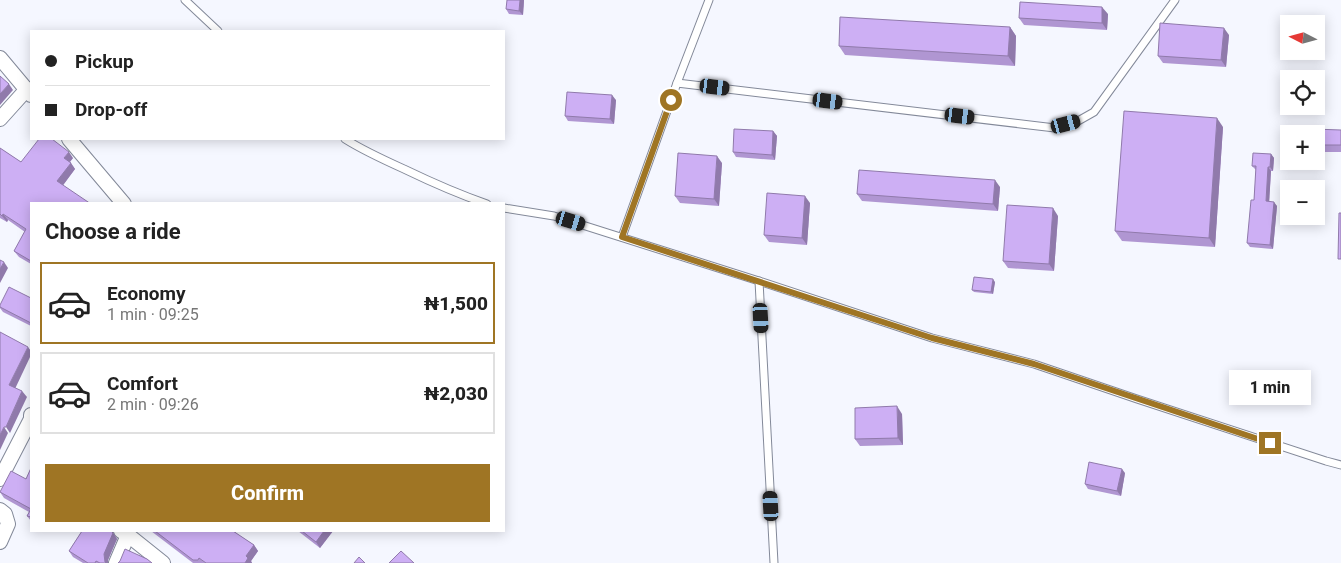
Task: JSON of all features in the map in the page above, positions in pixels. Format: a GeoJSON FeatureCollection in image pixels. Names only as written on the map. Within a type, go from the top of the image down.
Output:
{"type":"FeatureCollection","features":[{"type":"Feature","properties":{"kind":"street"},"geometry":{"type":"LineString","coordinates":[[0,58],[29,92],[0,119]]}},
{"type":"Feature","properties":{"kind":"street"},"geometry":{"type":"LineString","coordinates":[[70,140],[122,202]]}},
{"type":"Feature","properties":{"kind":"street"},"geometry":{"type":"LineString","coordinates":[[0,479],[30,421]]}},
{"type":"Feature","properties":{"kind":"street"},"geometry":{"type":"LineString","coordinates":[[0,510],[5,514],[8,524],[0,542]]}},
{"type":"Feature","properties":{"kind":"street"},"geometry":{"type":"LineString","coordinates":[[116,563],[124,533],[163,563]]}},
{"type":"Feature","properties":{"kind":"lane"},"geometry":{"type":"LineString","coordinates":[[185,0],[217,30]]}},
{"type":"Feature","properties":{"kind":"lane"},"geometry":{"type":"LineString","coordinates":[[622,237],[709,0]]}},
{"type":"Feature","properties":{"kind":"lane"},"geometry":{"type":"LineString","coordinates":[[677,83],[1055,128],[1078,121],[1094,112],[1175,0]]}},
{"type":"Feature","properties":{"kind":"lane"},"geometry":{"type":"LineString","coordinates":[[347,140],[364,151],[455,193],[481,202]]}},
{"type":"Feature","properties":{"kind":"lane"},"geometry":{"type":"LineString","coordinates":[[505,208],[554,216],[932,338],[1034,364],[1341,465]]}},
{"type":"Feature","properties":{"kind":"lane"},"geometry":{"type":"LineString","coordinates":[[760,281],[774,563]]}},
{"type":"Feature","properties":{"kind":"building"},"geometry":{"type":"Polygon","coordinates":[[[507,0],[520,0],[519,11],[506,9],[507,0]]]}},
{"type":"Feature","properties":{"kind":"building"},"geometry":{"type":"Polygon","coordinates":[[[1020,2],[1102,7],[1102,23],[1019,18],[1020,2]]]}},
{"type":"Feature","properties":{"kind":"building"},"geometry":{"type":"Polygon","coordinates":[[[840,17],[1010,27],[1008,56],[839,46],[840,17]]]}},
{"type":"Feature","properties":{"kind":"building"},"geometry":{"type":"Polygon","coordinates":[[[1160,23],[1224,28],[1221,60],[1158,56],[1160,23]]]}},
{"type":"Feature","properties":{"kind":"building"},"geometry":{"type":"Polygon","coordinates":[[[0,76],[9,84],[0,94],[0,76]]]}},
{"type":"Feature","properties":{"kind":"building"},"geometry":{"type":"Polygon","coordinates":[[[567,92],[612,95],[610,119],[565,116],[567,92]]]}},
{"type":"Feature","properties":{"kind":"building"},"geometry":{"type":"Polygon","coordinates":[[[1124,111],[1217,118],[1209,238],[1115,231],[1124,111]]]}},
{"type":"Feature","properties":{"kind":"building"},"geometry":{"type":"Polygon","coordinates":[[[734,129],[773,131],[772,155],[733,152],[734,129]]]}},
{"type":"Feature","properties":{"kind":"building"},"geometry":{"type":"Polygon","coordinates":[[[1325,129],[1341,130],[1341,145],[1325,145],[1325,129]]]}},
{"type":"Feature","properties":{"kind":"building"},"geometry":{"type":"Polygon","coordinates":[[[38,140],[53,140],[69,152],[64,158],[71,163],[57,181],[88,202],[30,202],[30,260],[14,251],[26,229],[0,214],[0,148],[21,162],[38,140]]]}},
{"type":"Feature","properties":{"kind":"building"},"geometry":{"type":"Polygon","coordinates":[[[678,153],[717,156],[714,199],[675,196],[678,153]]]}},
{"type":"Feature","properties":{"kind":"building"},"geometry":{"type":"Polygon","coordinates":[[[1253,153],[1271,154],[1270,167],[1268,167],[1266,201],[1274,202],[1270,245],[1247,243],[1251,200],[1254,200],[1256,166],[1252,166],[1253,153]]]}},
{"type":"Feature","properties":{"kind":"building"},"geometry":{"type":"Polygon","coordinates":[[[859,170],[995,180],[993,204],[857,194],[859,170]]]}},
{"type":"Feature","properties":{"kind":"building"},"geometry":{"type":"Polygon","coordinates":[[[767,193],[805,196],[802,238],[764,235],[767,193]]]}},
{"type":"Feature","properties":{"kind":"building"},"geometry":{"type":"Polygon","coordinates":[[[1007,205],[1053,208],[1049,264],[1003,261],[1007,205]]]}},
{"type":"Feature","properties":{"kind":"building"},"geometry":{"type":"Polygon","coordinates":[[[1339,213],[1341,213],[1341,259],[1338,259],[1339,213]]]}},
{"type":"Feature","properties":{"kind":"building"},"geometry":{"type":"Polygon","coordinates":[[[0,260],[4,262],[0,269],[0,260]]]}},
{"type":"Feature","properties":{"kind":"building"},"geometry":{"type":"Polygon","coordinates":[[[974,277],[993,279],[991,292],[972,290],[974,277]]]}},
{"type":"Feature","properties":{"kind":"building"},"geometry":{"type":"Polygon","coordinates":[[[9,287],[30,298],[30,322],[0,307],[9,287]]]}},
{"type":"Feature","properties":{"kind":"building"},"geometry":{"type":"Polygon","coordinates":[[[0,332],[28,347],[9,385],[22,391],[6,427],[4,427],[0,435],[0,332]]]}},
{"type":"Feature","properties":{"kind":"building"},"geometry":{"type":"Polygon","coordinates":[[[897,406],[898,438],[855,439],[855,408],[897,406]]]}},
{"type":"Feature","properties":{"kind":"building"},"geometry":{"type":"Polygon","coordinates":[[[1089,462],[1122,469],[1117,491],[1085,484],[1089,462]]]}},
{"type":"Feature","properties":{"kind":"building"},"geometry":{"type":"Polygon","coordinates":[[[30,470],[30,508],[0,492],[11,471],[26,479],[30,470]]]}},
{"type":"Feature","properties":{"kind":"building"},"geometry":{"type":"Polygon","coordinates":[[[81,532],[113,533],[104,554],[106,563],[96,561],[95,563],[88,563],[69,551],[81,532]]]}},
{"type":"Feature","properties":{"kind":"building"},"geometry":{"type":"Polygon","coordinates":[[[156,532],[234,532],[254,545],[246,556],[248,558],[245,563],[206,563],[199,558],[198,560],[193,560],[156,532]]]}},
{"type":"Feature","properties":{"kind":"building"},"geometry":{"type":"Polygon","coordinates":[[[303,532],[323,532],[316,542],[303,532]]]}},
{"type":"Feature","properties":{"kind":"building"},"geometry":{"type":"Polygon","coordinates":[[[125,549],[147,559],[152,563],[118,563],[125,549]]]}},
{"type":"Feature","properties":{"kind":"building"},"geometry":{"type":"Polygon","coordinates":[[[401,551],[414,563],[389,563],[401,551]]]}},
{"type":"Feature","properties":{"kind":"building"},"geometry":{"type":"Polygon","coordinates":[[[359,557],[365,563],[354,563],[359,557]]]}},
{"type":"Feature","properties":{"kind":"route"},"geometry":{"type":"LineString","coordinates":[[671,100],[622,237],[932,338],[1034,364],[1270,443]]}}]}
